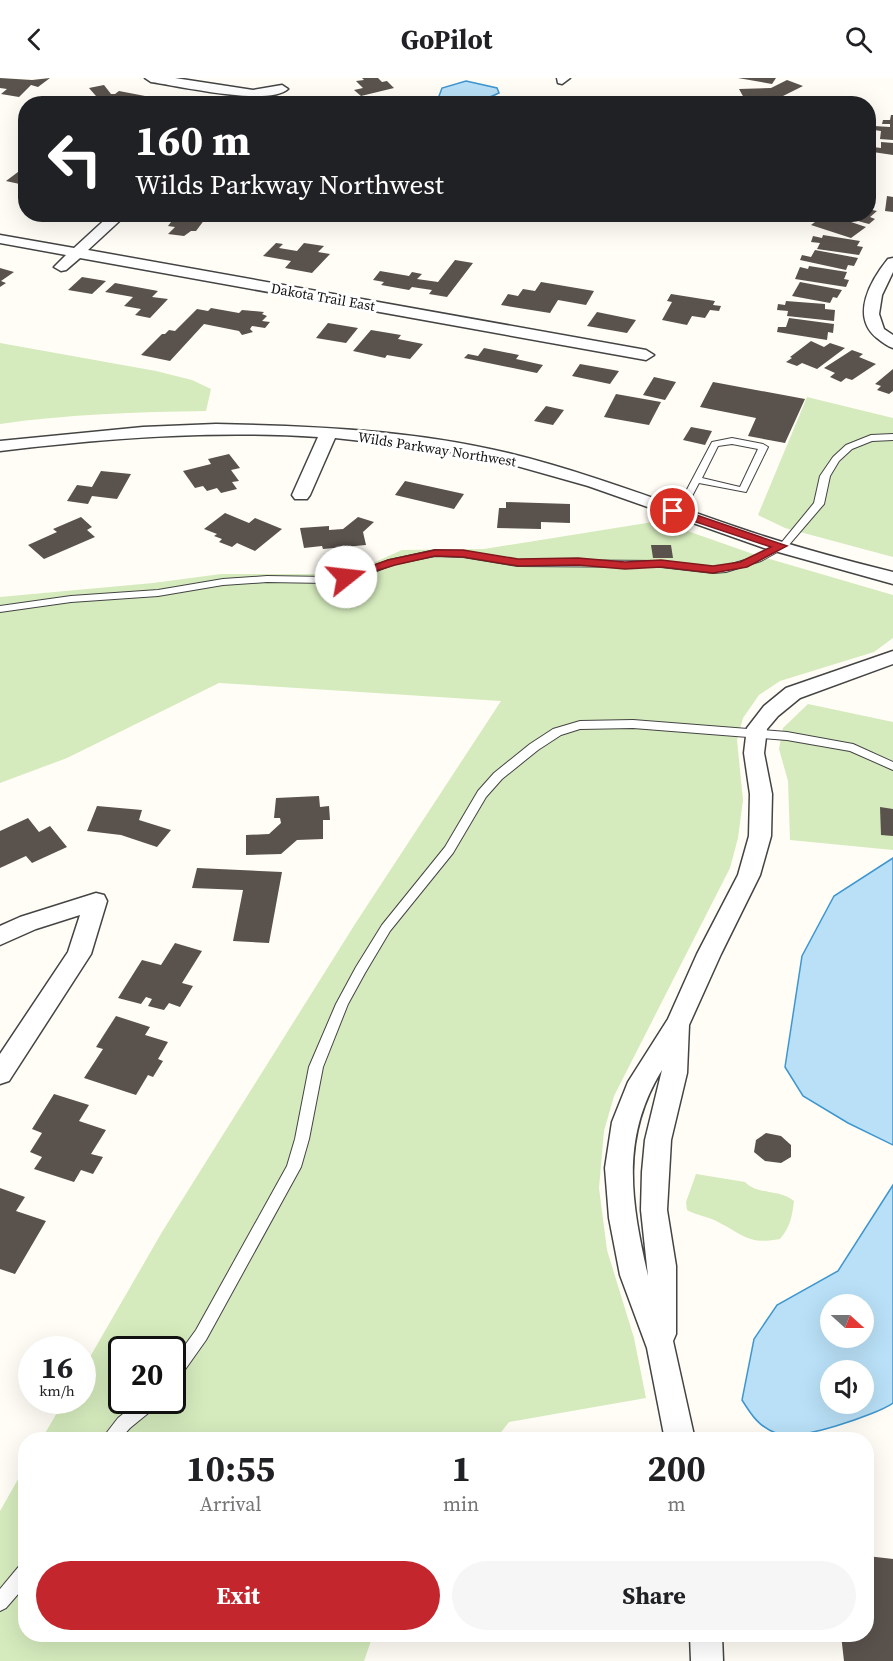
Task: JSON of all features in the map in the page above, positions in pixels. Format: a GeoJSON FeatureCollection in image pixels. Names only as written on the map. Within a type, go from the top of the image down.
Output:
{"type":"FeatureCollection","features":[{"type":"Feature","properties":{"kind":"street"},"geometry":{"type":"LineString","coordinates":[[151,78],[253,94],[282,89]]}},
{"type":"Feature","properties":{"kind":"street"},"geometry":{"type":"LineString","coordinates":[[61,267],[111,222]]}},
{"type":"Feature","properties":{"kind":"street","name":"Dakota Trail East"},"geometry":{"type":"LineString","coordinates":[[0,239],[646,355]]}},
{"type":"Feature","properties":{"kind":"street"},"geometry":{"type":"LineString","coordinates":[[893,262],[885,272],[875,294],[871,314],[877,330],[893,343]]}},
{"type":"Feature","properties":{"kind":"street","name":"Wilds Parkway Northwest"},"geometry":{"type":"LineString","coordinates":[[0,446],[100,434],[182,430],[267,430],[382,438],[494,456],[574,476],[781,546],[893,578]]}},
{"type":"Feature","properties":{"kind":"street"},"geometry":{"type":"LineString","coordinates":[[301,495],[328,434]]}},
{"type":"Feature","properties":{"kind":"street"},"geometry":{"type":"LineString","coordinates":[[678,1432],[661,1348],[634,1275],[623,1218],[618,1168],[625,1122],[641,1082],[678,1023],[709,954],[749,875],[760,836],[761,794],[754,753],[757,728],[771,711],[793,693],[893,657]]}},
{"type":"Feature","properties":{"kind":"street"},"geometry":{"type":"LineString","coordinates":[[0,936],[28,923],[96,901],[79,954],[4,1062]]}},
{"type":"Feature","properties":{"kind":"street"},"geometry":{"type":"LineString","coordinates":[[661,1348],[663,1266],[654,1210],[655,1172],[658,1140],[674,1073],[678,1023]]}},
{"type":"Feature","properties":{"kind":"street"},"geometry":{"type":"LineString","coordinates":[[706,1642],[706,1661]]}},
{"type":"Feature","properties":{"kind":"lane"},"geometry":{"type":"LineString","coordinates":[[0,609],[71,599],[158,593],[223,582],[267,579],[327,580],[435,553],[463,554],[518,563],[661,564],[713,570],[743,565],[781,546],[819,504],[825,476],[836,459],[849,447],[862,440],[893,437]]}},
{"type":"Feature","properties":{"kind":"lane"},"geometry":{"type":"LineString","coordinates":[[673,511],[687,498],[715,444],[732,441],[763,447],[743,490],[697,480]]}},
{"type":"Feature","properties":{"kind":"lane"},"geometry":{"type":"LineString","coordinates":[[186,1356],[201,1335],[294,1167],[302,1139],[316,1066],[342,1004],[386,928],[449,850],[482,794],[498,776],[557,732],[580,724],[633,724],[757,734],[853,748],[893,766]]}},
{"type":"Feature","properties":{"kind":"lane"},"geometry":{"type":"LineString","coordinates":[[116,1432],[135,1414]]}},
{"type":"Feature","properties":{"kind":"lane"},"geometry":{"type":"LineString","coordinates":[[0,1602],[18,1581]]}},
{"type":"Feature","properties":{"kind":"green space"},"geometry":{"type":"Polygon","coordinates":[[[0,343],[156,371],[192,380],[211,389],[206,411],[103,414],[0,424],[0,343]]]}},
{"type":"Feature","properties":{"kind":"green space"},"geometry":{"type":"Polygon","coordinates":[[[807,397],[893,418],[893,557],[785,528],[758,515],[807,397]]]}},
{"type":"Feature","properties":{"kind":"green space"},"geometry":{"type":"Polygon","coordinates":[[[659,521],[753,554],[893,595],[893,638],[874,652],[780,681],[759,695],[743,718],[737,740],[743,800],[738,838],[730,868],[614,1096],[604,1131],[599,1188],[607,1250],[634,1338],[646,1398],[509,1422],[501,1432],[46,1432],[56,1414],[96,1414],[96,1346],[162,1232],[355,924],[501,701],[219,683],[67,758],[0,783],[0,597],[153,583],[221,574],[331,574],[364,567],[402,550],[484,549],[659,521]]]}},
{"type":"Feature","properties":{"kind":"green space"},"geometry":{"type":"Polygon","coordinates":[[[808,704],[893,722],[893,850],[790,840],[788,781],[779,749],[783,728],[808,704]]]}},
{"type":"Feature","properties":{"kind":"green space"},"geometry":{"type":"Polygon","coordinates":[[[696,1174],[745,1182],[756,1189],[782,1195],[794,1201],[790,1222],[783,1235],[780,1239],[769,1241],[753,1240],[714,1220],[687,1210],[686,1202],[696,1174]]]}},
{"type":"Feature","properties":{"kind":"green space"},"geometry":{"type":"Polygon","coordinates":[[[18,1479],[18,1642],[371,1642],[364,1661],[0,1661],[0,1511],[18,1479]]]}},
{"type":"Feature","properties":{"kind":"water"},"geometry":{"type":"Polygon","coordinates":[[[466,81],[497,88],[499,93],[491,96],[439,96],[442,88],[466,81]]]}},
{"type":"Feature","properties":{"kind":"water"},"geometry":{"type":"Polygon","coordinates":[[[893,858],[893,1145],[848,1123],[803,1096],[785,1067],[802,956],[834,896],[893,858]]]}},
{"type":"Feature","properties":{"kind":"water"},"geometry":{"type":"Polygon","coordinates":[[[893,1185],[893,1403],[874,1412],[874,1360],[820,1360],[820,1414],[869,1414],[818,1431],[774,1432],[757,1420],[742,1400],[754,1339],[777,1305],[838,1271],[893,1185]]]}},
{"type":"Feature","properties":{"kind":"building"},"geometry":{"type":"Polygon","coordinates":[[[0,78],[32,80],[50,78],[38,87],[31,85],[18,97],[1,94],[7,89],[0,88],[0,78]]]}},
{"type":"Feature","properties":{"kind":"building"},"geometry":{"type":"Polygon","coordinates":[[[362,78],[378,78],[382,82],[387,81],[394,88],[361,96],[354,90],[363,88],[356,81],[364,80],[362,78]]]}},
{"type":"Feature","properties":{"kind":"building"},"geometry":{"type":"Polygon","coordinates":[[[738,78],[776,78],[772,84],[738,78]]]}},
{"type":"Feature","properties":{"kind":"building"},"geometry":{"type":"Polygon","coordinates":[[[787,80],[803,86],[783,96],[743,96],[739,89],[771,88],[787,80]]]}},
{"type":"Feature","properties":{"kind":"building"},"geometry":{"type":"Polygon","coordinates":[[[104,85],[111,94],[119,91],[145,96],[96,96],[89,88],[104,85]]]}},
{"type":"Feature","properties":{"kind":"building"},"geometry":{"type":"Polygon","coordinates":[[[893,115],[893,140],[880,139],[881,131],[876,130],[876,126],[890,127],[890,124],[882,124],[883,120],[890,120],[893,115]]]}},
{"type":"Feature","properties":{"kind":"building"},"geometry":{"type":"Polygon","coordinates":[[[881,142],[893,143],[893,155],[876,152],[876,147],[881,148],[881,142]]]}},
{"type":"Feature","properties":{"kind":"building"},"geometry":{"type":"Polygon","coordinates":[[[18,172],[18,184],[6,181],[18,172]]]}},
{"type":"Feature","properties":{"kind":"building"},"geometry":{"type":"Polygon","coordinates":[[[887,196],[893,197],[893,212],[885,211],[887,196]]]}},
{"type":"Feature","properties":{"kind":"building"},"geometry":{"type":"Polygon","coordinates":[[[171,222],[203,222],[196,231],[191,231],[184,236],[168,234],[175,227],[168,226],[171,222]]]}},
{"type":"Feature","properties":{"kind":"building"},"geometry":{"type":"Polygon","coordinates":[[[815,222],[851,222],[866,227],[851,238],[811,225],[815,222]]]}},
{"type":"Feature","properties":{"kind":"building"},"geometry":{"type":"Polygon","coordinates":[[[823,235],[860,241],[857,246],[863,247],[859,255],[817,249],[820,243],[811,242],[813,236],[822,238],[823,235]]]}},
{"type":"Feature","properties":{"kind":"building"},"geometry":{"type":"Polygon","coordinates":[[[276,243],[283,244],[279,248],[297,251],[304,243],[324,246],[318,252],[330,254],[312,273],[285,268],[291,261],[263,256],[276,243]]]}},
{"type":"Feature","properties":{"kind":"building"},"geometry":{"type":"Polygon","coordinates":[[[815,250],[858,258],[854,266],[848,265],[846,270],[800,260],[802,255],[811,257],[815,250]]]}},
{"type":"Feature","properties":{"kind":"building"},"geometry":{"type":"Polygon","coordinates":[[[455,260],[473,263],[447,297],[429,294],[432,290],[412,287],[409,290],[381,285],[384,282],[373,280],[380,271],[409,276],[412,272],[422,274],[417,279],[438,282],[455,260]]]}},
{"type":"Feature","properties":{"kind":"building"},"geometry":{"type":"Polygon","coordinates":[[[809,266],[847,272],[844,279],[849,280],[846,287],[795,279],[800,267],[808,269],[809,266]]]}},
{"type":"Feature","properties":{"kind":"building"},"geometry":{"type":"Polygon","coordinates":[[[0,268],[14,272],[1,281],[6,283],[0,287],[0,268]]]}},
{"type":"Feature","properties":{"kind":"building"},"geometry":{"type":"Polygon","coordinates":[[[82,277],[106,281],[92,294],[68,290],[82,277]]]}},
{"type":"Feature","properties":{"kind":"building"},"geometry":{"type":"Polygon","coordinates":[[[541,282],[594,291],[586,305],[558,300],[550,313],[501,305],[508,294],[518,296],[523,289],[535,291],[541,282]]]}},
{"type":"Feature","properties":{"kind":"building"},"geometry":{"type":"Polygon","coordinates":[[[800,282],[842,290],[837,298],[833,297],[830,303],[792,296],[800,282]]]}},
{"type":"Feature","properties":{"kind":"building"},"geometry":{"type":"Polygon","coordinates":[[[115,283],[158,291],[152,297],[168,299],[150,318],[135,315],[141,309],[124,306],[133,297],[105,292],[115,283]]]}},
{"type":"Feature","properties":{"kind":"building"},"geometry":{"type":"Polygon","coordinates":[[[671,294],[715,301],[713,305],[721,306],[719,311],[710,310],[705,318],[692,316],[687,325],[662,320],[672,302],[667,301],[671,294]]]}},
{"type":"Feature","properties":{"kind":"building"},"geometry":{"type":"Polygon","coordinates":[[[786,301],[825,304],[825,309],[835,310],[834,321],[787,316],[788,311],[777,310],[778,304],[785,305],[786,301]]]}},
{"type":"Feature","properties":{"kind":"building"},"geometry":{"type":"Polygon","coordinates":[[[211,308],[239,313],[242,310],[264,312],[262,314],[267,316],[262,321],[270,322],[265,328],[252,326],[250,329],[253,332],[242,335],[239,331],[204,324],[170,361],[141,355],[162,334],[169,330],[175,331],[197,309],[208,311],[211,308]]]}},
{"type":"Feature","properties":{"kind":"building"},"geometry":{"type":"Polygon","coordinates":[[[597,312],[636,320],[627,333],[587,326],[597,312]]]}},
{"type":"Feature","properties":{"kind":"building"},"geometry":{"type":"Polygon","coordinates":[[[789,318],[834,324],[833,333],[828,332],[827,340],[777,332],[778,327],[786,327],[789,318]]]}},
{"type":"Feature","properties":{"kind":"building"},"geometry":{"type":"Polygon","coordinates":[[[328,323],[358,328],[346,343],[316,338],[328,323]]]}},
{"type":"Feature","properties":{"kind":"building"},"geometry":{"type":"Polygon","coordinates":[[[371,330],[401,335],[398,339],[423,344],[410,359],[387,355],[385,358],[353,351],[371,330]]]}},
{"type":"Feature","properties":{"kind":"building"},"geometry":{"type":"Polygon","coordinates":[[[811,341],[824,347],[830,343],[845,348],[817,369],[802,363],[797,366],[786,362],[811,341]]]}},
{"type":"Feature","properties":{"kind":"building"},"geometry":{"type":"Polygon","coordinates":[[[484,348],[519,355],[516,359],[543,365],[537,373],[464,358],[468,354],[478,356],[484,348]]]}},
{"type":"Feature","properties":{"kind":"building"},"geometry":{"type":"Polygon","coordinates":[[[852,350],[863,354],[859,357],[876,364],[852,380],[846,378],[841,382],[830,377],[835,373],[824,368],[852,350]]]}},
{"type":"Feature","properties":{"kind":"building"},"geometry":{"type":"Polygon","coordinates":[[[580,364],[619,371],[610,384],[572,376],[580,364]]]}},
{"type":"Feature","properties":{"kind":"building"},"geometry":{"type":"Polygon","coordinates":[[[893,369],[893,391],[889,394],[877,390],[881,386],[875,384],[893,369]]]}},
{"type":"Feature","properties":{"kind":"building"},"geometry":{"type":"Polygon","coordinates":[[[654,377],[676,382],[665,400],[643,395],[654,377]]]}},
{"type":"Feature","properties":{"kind":"building"},"geometry":{"type":"Polygon","coordinates":[[[713,382],[805,399],[785,443],[748,436],[756,418],[700,407],[713,382]]]}},
{"type":"Feature","properties":{"kind":"building"},"geometry":{"type":"Polygon","coordinates":[[[616,394],[661,402],[649,425],[604,417],[616,394]]]}},
{"type":"Feature","properties":{"kind":"building"},"geometry":{"type":"Polygon","coordinates":[[[546,406],[564,410],[553,425],[534,421],[546,406]]]}},
{"type":"Feature","properties":{"kind":"building"},"geometry":{"type":"Polygon","coordinates":[[[691,427],[712,431],[705,445],[683,440],[691,427]]]}},
{"type":"Feature","properties":{"kind":"building"},"geometry":{"type":"Polygon","coordinates":[[[229,454],[240,468],[231,470],[239,481],[232,482],[237,489],[221,493],[217,488],[207,491],[203,486],[195,488],[183,471],[211,464],[208,459],[229,454]]]}},
{"type":"Feature","properties":{"kind":"building"},"geometry":{"type":"Polygon","coordinates":[[[101,471],[131,474],[117,499],[92,496],[88,504],[67,501],[77,485],[92,487],[101,471]]]}},
{"type":"Feature","properties":{"kind":"building"},"geometry":{"type":"Polygon","coordinates":[[[405,481],[464,494],[454,509],[395,495],[405,481]]]}},
{"type":"Feature","properties":{"kind":"building"},"geometry":{"type":"Polygon","coordinates":[[[506,502],[570,504],[570,523],[541,522],[541,529],[497,528],[499,508],[506,508],[506,502]]]}},
{"type":"Feature","properties":{"kind":"building"},"geometry":{"type":"Polygon","coordinates":[[[225,513],[249,523],[255,518],[282,529],[255,551],[237,543],[232,547],[219,542],[222,539],[214,536],[217,534],[204,529],[225,513]]]}},
{"type":"Feature","properties":{"kind":"building"},"geometry":{"type":"Polygon","coordinates":[[[81,517],[92,527],[87,530],[95,537],[44,559],[28,545],[57,532],[53,529],[81,517]]]}},
{"type":"Feature","properties":{"kind":"building"},"geometry":{"type":"Polygon","coordinates":[[[358,517],[374,522],[363,532],[366,545],[323,549],[322,546],[304,548],[300,528],[329,526],[329,530],[343,529],[358,517]]]}},
{"type":"Feature","properties":{"kind":"building"},"geometry":{"type":"Polygon","coordinates":[[[651,545],[671,545],[673,558],[653,558],[651,545]]]}},
{"type":"Feature","properties":{"kind":"building"},"geometry":{"type":"Polygon","coordinates":[[[319,796],[320,807],[329,806],[330,820],[323,820],[323,839],[297,840],[281,854],[246,855],[246,835],[269,834],[281,823],[280,818],[274,818],[276,798],[319,796]]]}},
{"type":"Feature","properties":{"kind":"building"},"geometry":{"type":"Polygon","coordinates":[[[97,806],[142,810],[139,820],[171,830],[157,847],[121,835],[87,831],[97,806]]]}},
{"type":"Feature","properties":{"kind":"building"},"geometry":{"type":"Polygon","coordinates":[[[880,807],[893,809],[893,836],[881,835],[880,807]]]}},
{"type":"Feature","properties":{"kind":"building"},"geometry":{"type":"Polygon","coordinates":[[[28,818],[39,832],[50,826],[67,847],[32,863],[26,856],[0,868],[0,831],[28,818]]]}},
{"type":"Feature","properties":{"kind":"building"},"geometry":{"type":"Polygon","coordinates":[[[197,868],[282,872],[269,943],[233,941],[243,890],[192,888],[197,868]]]}},
{"type":"Feature","properties":{"kind":"building"},"geometry":{"type":"Polygon","coordinates":[[[175,943],[202,951],[182,983],[193,986],[180,1007],[169,1003],[164,1010],[148,1006],[152,999],[146,997],[141,1004],[118,998],[142,960],[161,965],[175,943]]]}},
{"type":"Feature","properties":{"kind":"building"},"geometry":{"type":"Polygon","coordinates":[[[116,1016],[150,1027],[145,1035],[168,1042],[158,1059],[163,1061],[153,1077],[148,1075],[136,1095],[84,1078],[103,1049],[96,1047],[116,1016]]]}},
{"type":"Feature","properties":{"kind":"building"},"geometry":{"type":"Polygon","coordinates":[[[54,1094],[89,1105],[79,1121],[106,1130],[91,1154],[103,1157],[93,1174],[81,1170],[74,1182],[34,1169],[42,1157],[30,1152],[42,1133],[32,1129],[54,1094]]]}},
{"type":"Feature","properties":{"kind":"building"},"geometry":{"type":"Polygon","coordinates":[[[766,1133],[781,1136],[791,1145],[791,1157],[781,1163],[765,1161],[754,1152],[756,1140],[766,1133]]]}},
{"type":"Feature","properties":{"kind":"building"},"geometry":{"type":"Polygon","coordinates":[[[0,1188],[25,1197],[16,1211],[46,1221],[15,1274],[0,1269],[0,1188]]]}},
{"type":"Feature","properties":{"kind":"building"},"geometry":{"type":"Polygon","coordinates":[[[874,1557],[893,1559],[893,1661],[844,1661],[842,1642],[874,1642],[874,1557]]]}},
{"type":"Feature","properties":{"kind":"route"},"geometry":{"type":"LineString","coordinates":[[346,577],[392,562],[435,553],[463,554],[518,563],[556,561],[625,565],[661,564],[713,570],[743,565],[781,546],[673,511]]}}]}
